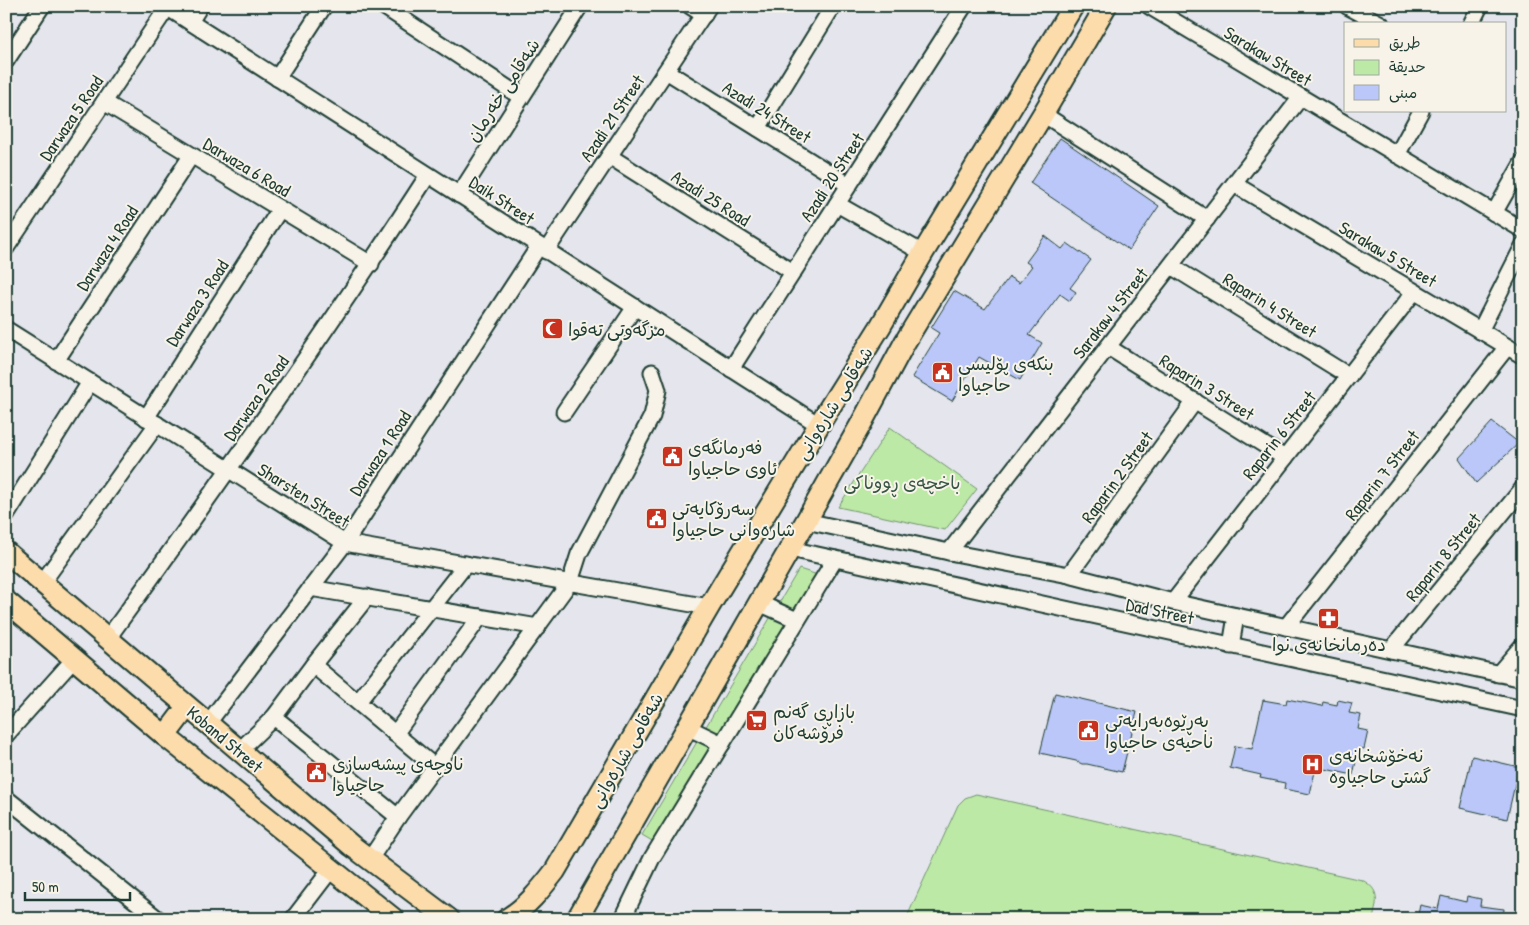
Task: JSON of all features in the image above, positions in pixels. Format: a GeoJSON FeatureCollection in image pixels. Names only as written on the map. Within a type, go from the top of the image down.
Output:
{"type":"FeatureCollection","features":[{"type":"Feature","properties":{"kind":"main road","name":"شەقامی شارەوانی"},"geometry":{"type":"LineString","coordinates":[[515,916],[555,871],[710,607],[1073,6]]}},
{"type":"Feature","properties":{"kind":"main road","name":"شەقامی شارەوانی"},"geometry":{"type":"LineString","coordinates":[[577,919],[806,521],[905,342],[1106,6]]}},
{"type":"Feature","properties":{"kind":"main road"},"geometry":{"type":"LineString","coordinates":[[880,327],[887,324],[897,327],[905,342]]}},
{"type":"Feature","properties":{"kind":"main road","name":"Koband Street"},"geometry":{"type":"LineString","coordinates":[[6,552],[352,846],[449,919]]}},
{"type":"Feature","properties":{"kind":"main road","name":"Koband Street"},"geometry":{"type":"LineString","coordinates":[[6,601],[165,736],[394,919]]}},
{"type":"Feature","properties":{"kind":"main road"},"geometry":{"type":"LineString","coordinates":[[165,736],[188,707]]}},
{"type":"Feature","properties":{"kind":"street"},"geometry":{"type":"LineString","coordinates":[[6,61],[42,6]]}},
{"type":"Feature","properties":{"kind":"street"},"geometry":{"type":"LineString","coordinates":[[190,22],[200,6]]}},
{"type":"Feature","properties":{"kind":"street"},"geometry":{"type":"LineString","coordinates":[[277,78],[324,6]]}},
{"type":"Feature","properties":{"kind":"street"},"geometry":{"type":"LineString","coordinates":[[383,6],[521,97]]}},
{"type":"Feature","properties":{"kind":"street"},"geometry":{"type":"LineString","coordinates":[[690,6],[706,10]]}},
{"type":"Feature","properties":{"kind":"street"},"geometry":{"type":"LineString","coordinates":[[758,128],[832,6]]}},
{"type":"Feature","properties":{"kind":"street","name":"Sarakaw Street"},"geometry":{"type":"LineString","coordinates":[[1149,6],[1523,230]]}},
{"type":"Feature","properties":{"kind":"street"},"geometry":{"type":"LineString","coordinates":[[1348,6],[1377,22]]}},
{"type":"Feature","properties":{"kind":"street"},"geometry":{"type":"LineString","coordinates":[[1471,22],[1480,6]]}},
{"type":"Feature","properties":{"kind":"street","name":"Daik Street"},"geometry":{"type":"LineString","coordinates":[[166,7],[819,425]]}},
{"type":"Feature","properties":{"kind":"street","name":"Darwaza 5 Road"},"geometry":{"type":"LineString","coordinates":[[6,248],[166,7]]}},
{"type":"Feature","properties":{"kind":"street","name":"Azadi 20 Street"},"geometry":{"type":"LineString","coordinates":[[731,369],[961,7]]}},
{"type":"Feature","properties":{"kind":"street","name":"شەقامی خەرمان"},"geometry":{"type":"LineString","coordinates":[[459,195],[576,8]]}},
{"type":"Feature","properties":{"kind":"street","name":"Azadi 21 Street"},"geometry":{"type":"LineString","coordinates":[[542,248],[609,156],[706,10]]}},
{"type":"Feature","properties":{"kind":"street","name":"Azadi 24 Street"},"geometry":{"type":"LineString","coordinates":[[666,71],[849,185]]}},
{"type":"Feature","properties":{"kind":"street","name":"Sarakaw 4 Street"},"geometry":{"type":"LineString","coordinates":[[949,552],[1301,97]]}},
{"type":"Feature","properties":{"kind":"street","name":"Darwaza 6 Road"},"geometry":{"type":"LineString","coordinates":[[104,102],[190,156],[371,264]]}},
{"type":"Feature","properties":{"kind":"street"},"geometry":{"type":"LineString","coordinates":[[1397,155],[1421,112]]}},
{"type":"Feature","properties":{"kind":"street"},"geometry":{"type":"LineString","coordinates":[[1043,114],[1207,219]]}},
{"type":"Feature","properties":{"kind":"street","name":"Darwaza 4 Road"},"geometry":{"type":"LineString","coordinates":[[56,360],[190,156]]}},
{"type":"Feature","properties":{"kind":"street","name":"Azadi 25 Road"},"geometry":{"type":"LineString","coordinates":[[609,156],[793,272]]}},
{"type":"Feature","properties":{"kind":"street"},"geometry":{"type":"LineString","coordinates":[[1494,212],[1523,162]]}},
{"type":"Feature","properties":{"kind":"street","name":"Darwaza 2 Road"},"geometry":{"type":"LineString","coordinates":[[108,638],[229,470],[371,264],[428,175]]}},
{"type":"Feature","properties":{"kind":"street","name":"Sarakaw 5 Street"},"geometry":{"type":"LineString","coordinates":[[1234,184],[1523,356]]}},
{"type":"Feature","properties":{"kind":"street"},"geometry":{"type":"LineString","coordinates":[[837,204],[923,253]]}},
{"type":"Feature","properties":{"kind":"street","name":"Darwaza 3 Road"},"geometry":{"type":"LineString","coordinates":[[42,583],[151,421],[280,209]]}},
{"type":"Feature","properties":{"kind":"street"},"geometry":{"type":"LineString","coordinates":[[1480,331],[1523,246]]}},
{"type":"Feature","properties":{"kind":"street","name":"Darwaza 1 Road"},"geometry":{"type":"LineString","coordinates":[[208,722],[344,542],[542,248]]}},
{"type":"Feature","properties":{"kind":"street","name":"Raparin 4 Street"},"geometry":{"type":"LineString","coordinates":[[1171,266],[1349,376]]}},
{"type":"Feature","properties":{"kind":"street","name":"Raparin 6 Street"},"geometry":{"type":"LineString","coordinates":[[1173,602],[1414,292]]}},
{"type":"Feature","properties":{"kind":"street"},"geometry":{"type":"LineString","coordinates":[[564,412],[634,307]]}},
{"type":"Feature","properties":{"kind":"street","name":"Sharsten Street"},"geometry":{"type":"LineString","coordinates":[[6,329],[344,542],[710,607]]}},
{"type":"Feature","properties":{"kind":"street","name":"Raparin 3 Street"},"geometry":{"type":"LineString","coordinates":[[1108,346],[1285,458]]}},
{"type":"Feature","properties":{"kind":"street","name":"Raparin 7 Street"},"geometry":{"type":"LineString","coordinates":[[1286,627],[1507,347]]}},
{"type":"Feature","properties":{"kind":"street"},"geometry":{"type":"LineString","coordinates":[[370,859],[398,817],[570,582],[579,554],[652,416],[658,390],[652,372]]}},
{"type":"Feature","properties":{"kind":"street"},"geometry":{"type":"LineString","coordinates":[[6,516],[90,382]]}},
{"type":"Feature","properties":{"kind":"street","name":"Raparin 2 Street"},"geometry":{"type":"LineString","coordinates":[[1069,575],[1195,401]]}},
{"type":"Feature","properties":{"kind":"street","name":"Raparin 8 Street"},"geometry":{"type":"LineString","coordinates":[[1392,650],[1523,488]]}},
{"type":"Feature","properties":{"kind":"street","name":"Dad Street"},"geometry":{"type":"LineString","coordinates":[[806,521],[949,552],[1069,575],[1173,602],[1523,679]]}},
{"type":"Feature","properties":{"kind":"street","name":"Dad Street"},"geometry":{"type":"LineString","coordinates":[[790,549],[1523,709]]}},
{"type":"Feature","properties":{"kind":"street"},"geometry":{"type":"LineString","coordinates":[[633,919],[625,914],[652,858],[835,559]]}},
{"type":"Feature","properties":{"kind":"street"},"geometry":{"type":"LineString","coordinates":[[358,702],[466,564]]}},
{"type":"Feature","properties":{"kind":"street"},"geometry":{"type":"LineString","coordinates":[[310,588],[538,627]]}},
{"type":"Feature","properties":{"kind":"street"},"geometry":{"type":"LineString","coordinates":[[239,751],[274,717],[367,597]]}},
{"type":"Feature","properties":{"kind":"street"},"geometry":{"type":"LineString","coordinates":[[759,603],[797,620]]}},
{"type":"Feature","properties":{"kind":"street"},"geometry":{"type":"LineString","coordinates":[[1231,646],[1236,616]]}},
{"type":"Feature","properties":{"kind":"street"},"geometry":{"type":"LineString","coordinates":[[395,734],[480,617]]}},
{"type":"Feature","properties":{"kind":"street"},"geometry":{"type":"LineString","coordinates":[[1498,674],[1523,646]]}},
{"type":"Feature","properties":{"kind":"street"},"geometry":{"type":"LineString","coordinates":[[6,735],[75,658]]}},
{"type":"Feature","properties":{"kind":"street"},"geometry":{"type":"LineString","coordinates":[[313,665],[435,767]]}},
{"type":"Feature","properties":{"kind":"street"},"geometry":{"type":"LineString","coordinates":[[274,717],[398,817]]}},
{"type":"Feature","properties":{"kind":"street"},"geometry":{"type":"LineString","coordinates":[[687,727],[722,744]]}},
{"type":"Feature","properties":{"kind":"street"},"geometry":{"type":"LineString","coordinates":[[6,798],[158,919]]}},
{"type":"Feature","properties":{"kind":"street"},"geometry":{"type":"LineString","coordinates":[[294,919],[332,868]]}},
{"type":"Feature","properties":{"kind":"green space","name":"باخچەی ڕووناکی"},"geometry":{"type":"Polygon","coordinates":[[[890,427],[977,489],[945,530],[838,507],[890,427]]]}},
{"type":"Feature","properties":{"kind":"green space"},"geometry":{"type":"Polygon","coordinates":[[[799,569],[821,576],[661,846],[642,835],[799,569]]]}},
{"type":"Feature","properties":{"kind":"green space"},"geometry":{"type":"Polygon","coordinates":[[[976,794],[1362,880],[1375,892],[1376,901],[1373,919],[906,919],[958,805],[965,798],[976,794]]]}},
{"type":"Feature","properties":{"kind":"building"},"geometry":{"type":"Polygon","coordinates":[[[1060,138],[1159,206],[1129,250],[1030,183],[1060,138]]]}},
{"type":"Feature","properties":{"kind":"building"},"geometry":{"type":"Polygon","coordinates":[[[1045,236],[1062,249],[1067,243],[1091,260],[1070,288],[1076,292],[1070,301],[1060,294],[1029,335],[1042,343],[1020,380],[979,357],[952,401],[912,377],[939,333],[931,328],[954,291],[985,309],[1009,277],[1019,283],[1032,266],[1026,262],[1045,236]]]}},
{"type":"Feature","properties":{"kind":"building"},"geometry":{"type":"Polygon","coordinates":[[[1492,422],[1519,443],[1476,483],[1459,458],[1492,422]]]}},
{"type":"Feature","properties":{"kind":"building","name":"بەڕێوەبەرایەتی ناحیەی حاجیاوا"},"geometry":{"type":"Polygon","coordinates":[[[1055,693],[1137,712],[1122,772],[1040,753],[1055,693]]]}},
{"type":"Feature","properties":{"kind":"building"},"geometry":{"type":"Polygon","coordinates":[[[1287,699],[1322,706],[1323,702],[1337,705],[1338,700],[1352,703],[1349,713],[1361,715],[1358,729],[1368,731],[1364,749],[1359,748],[1353,775],[1316,767],[1310,794],[1284,789],[1285,783],[1260,778],[1261,775],[1230,768],[1235,746],[1252,749],[1263,700],[1286,704],[1287,699]]]}},
{"type":"Feature","properties":{"kind":"building"},"geometry":{"type":"Polygon","coordinates":[[[1472,756],[1519,767],[1507,819],[1460,808],[1472,756]]]}},
{"type":"Feature","properties":{"kind":"building"},"geometry":{"type":"Polygon","coordinates":[[[1441,896],[1466,902],[1467,896],[1481,899],[1480,906],[1504,909],[1503,919],[1417,919],[1420,905],[1438,909],[1441,896]]]}},
{"type":"Feature","properties":{"kind":"place","name":"مزگەوتی تەقوا"},"geometry":{"type":"Point","coordinates":[552,329]}},
{"type":"Feature","properties":{"kind":"place","name":"بنکەی پۆلیسی حاجیاوا"},"geometry":{"type":"Point","coordinates":[942,373]}},
{"type":"Feature","properties":{"kind":"place","name":"فەرمانگەی ئاوی حاجیاوا"},"geometry":{"type":"Point","coordinates":[672,457]}},
{"type":"Feature","properties":{"kind":"place","name":"سەرۆکایەتی شارەوانی حاجیاوا"},"geometry":{"type":"Point","coordinates":[656,518]}},
{"type":"Feature","properties":{"kind":"place","name":"دەرمانخانەی نوا"},"geometry":{"type":"Point","coordinates":[1329,619]}},
{"type":"Feature","properties":{"kind":"place","name":"بازاڕی گەنم فرۆشەکان"},"geometry":{"type":"Point","coordinates":[757,721]}},
{"type":"Feature","properties":{"kind":"place","name":"بەڕێوەبەرایەتی ناحیەی حاجیاوا"},"geometry":{"type":"Point","coordinates":[1089,730]}},
{"type":"Feature","properties":{"kind":"place","name":"نەخۆشخانەی گشتی حاجیاوە"},"geometry":{"type":"Point","coordinates":[1313,765]}},
{"type":"Feature","properties":{"kind":"place","name":"ناوچەی پیشەسازی حاجیاوا"},"geometry":{"type":"Point","coordinates":[316,773]}}]}
